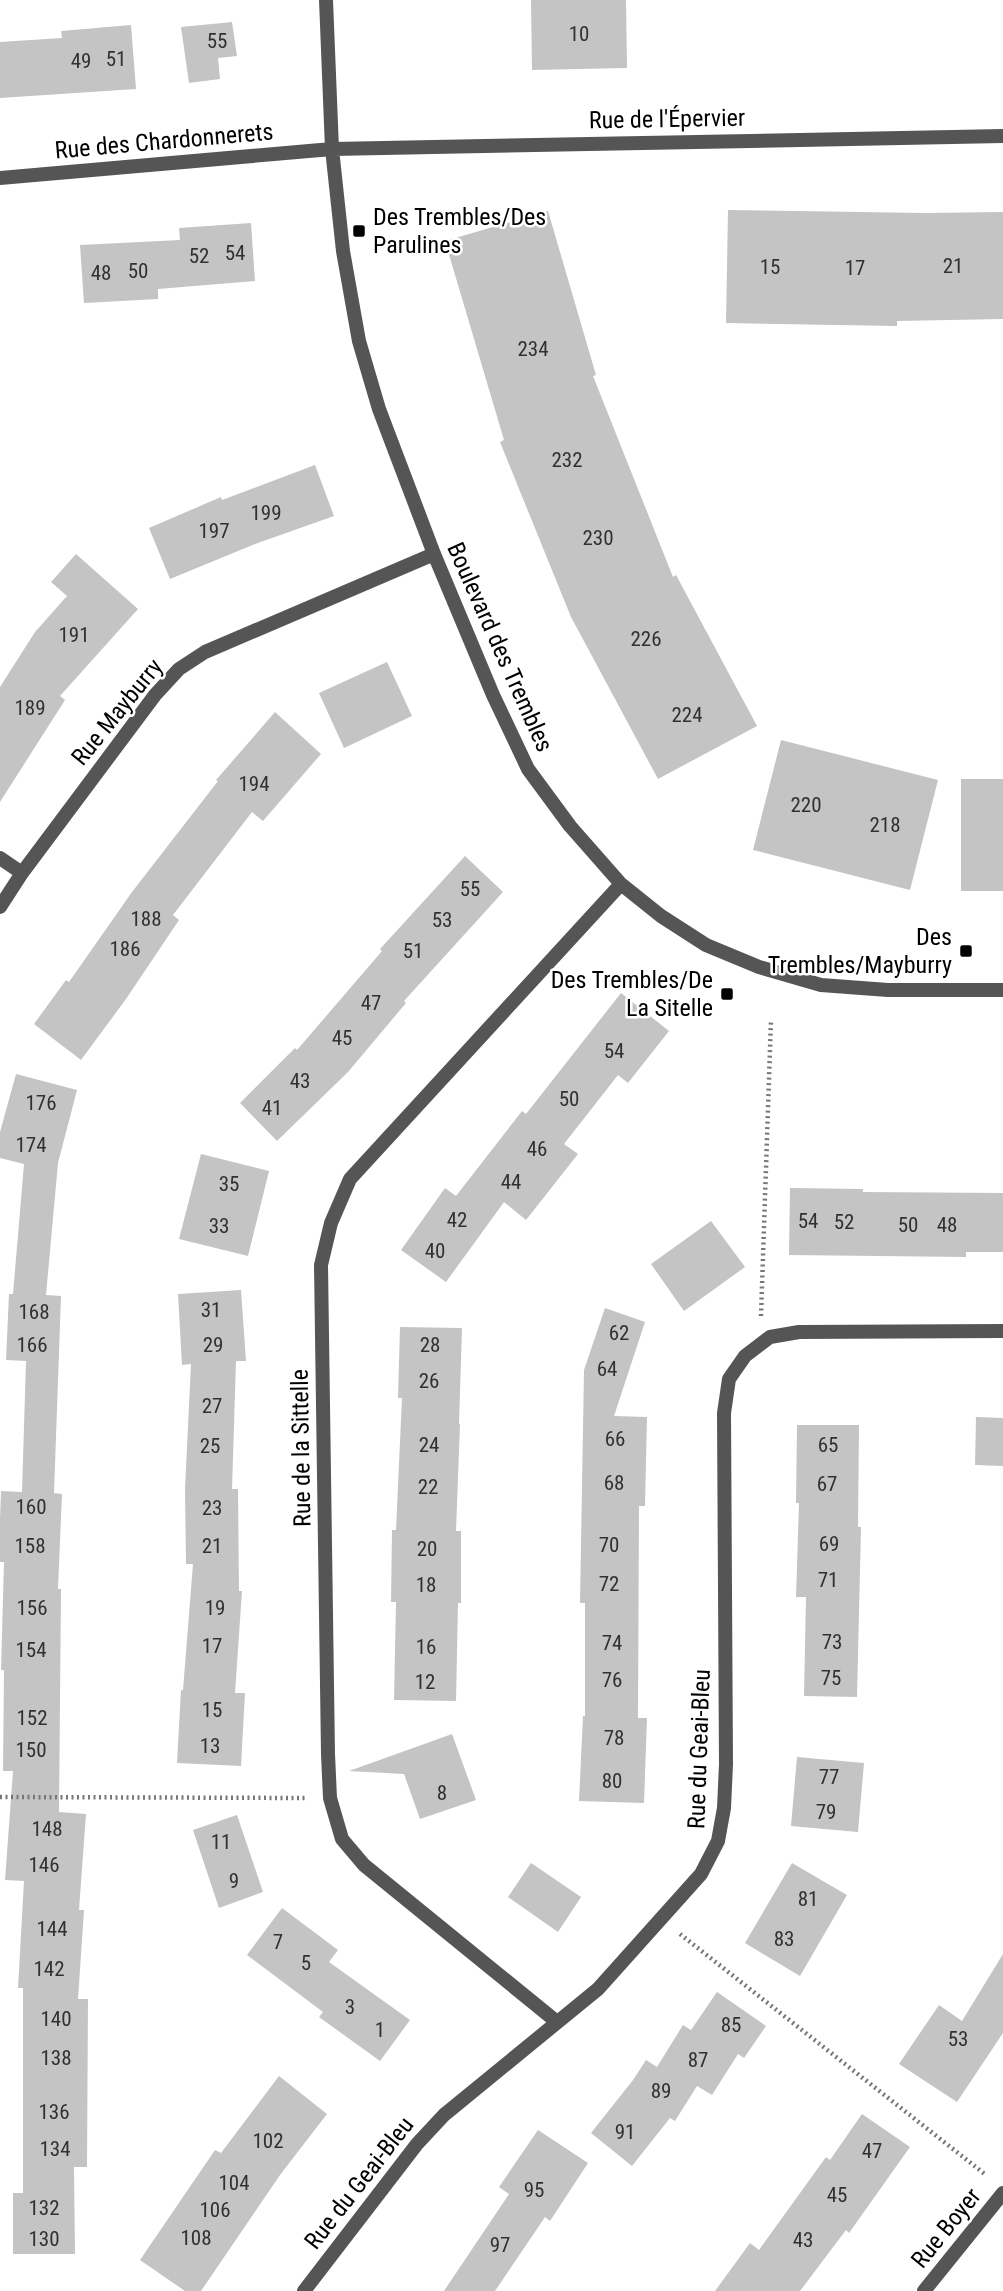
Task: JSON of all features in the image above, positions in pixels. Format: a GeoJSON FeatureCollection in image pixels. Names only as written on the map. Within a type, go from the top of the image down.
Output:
{"type":"FeatureCollection","features":[{"type":"Feature","properties":{"kind":"street","name":"Boulevard des Trembles"},"geometry":{"type":"LineString","coordinates":[[326,0],[332,149],[343,251],[359,341],[379,409],[434,554],[493,695],[528,769],[570,826],[621,884],[660,916],[706,945],[760,967],[821,985],[888,990],[1003,990]]}},
{"type":"Feature","properties":{"kind":"street","name":"Rue de l'Épervier"},"geometry":{"type":"LineString","coordinates":[[332,149],[1003,136]]}},
{"type":"Feature","properties":{"kind":"street","name":"Rue des Chardonnerets"},"geometry":{"type":"LineString","coordinates":[[0,178],[332,149]]}},
{"type":"Feature","properties":{"kind":"street","name":"Rue Mayburry"},"geometry":{"type":"LineString","coordinates":[[0,907],[22,873],[155,695],[179,669],[205,652],[434,554]]}},
{"type":"Feature","properties":{"kind":"street"},"geometry":{"type":"LineString","coordinates":[[0,858],[22,873]]}},
{"type":"Feature","properties":{"kind":"street","name":"Rue de la Sittelle"},"geometry":{"type":"LineString","coordinates":[[556,2022],[363,1865],[342,1839],[330,1798],[328,1754],[321,1265],[331,1223],[350,1179],[621,884]]}},
{"type":"Feature","properties":{"kind":"street","name":"Rue du Geai-Bleu"},"geometry":{"type":"LineString","coordinates":[[304,2291],[417,2144],[444,2115],[598,1989],[701,1874],[718,1841],[724,1808],[726,1764],[724,1413],[729,1379],[745,1356],[770,1337],[799,1332],[1003,1331]]}},
{"type":"Feature","properties":{"kind":"street","name":"Rue Boyer"},"geometry":{"type":"LineString","coordinates":[[924,2291],[998,2187]]}},
{"type":"Feature","properties":{"kind":"path"},"geometry":{"type":"LineString","coordinates":[[761,1320],[771,1020]]}},
{"type":"Feature","properties":{"kind":"path"},"geometry":{"type":"LineString","coordinates":[[0,1797],[330,1798]]}},
{"type":"Feature","properties":{"kind":"path"},"geometry":{"type":"LineString","coordinates":[[662,1919],[998,2187]]}},
{"type":"Feature","properties":{"kind":"building"},"geometry":{"type":"Polygon","coordinates":[[[531,0],[626,0],[627,68],[532,70],[531,0]]]}},
{"type":"Feature","properties":{"kind":"building"},"geometry":{"type":"Polygon","coordinates":[[[232,22],[237,56],[218,58],[220,79],[189,83],[181,27],[232,22]]]}},
{"type":"Feature","properties":{"kind":"building"},"geometry":{"type":"Polygon","coordinates":[[[131,25],[136,89],[0,98],[0,42],[62,38],[61,31],[131,25]]]}},
{"type":"Feature","properties":{"kind":"building"},"geometry":{"type":"Polygon","coordinates":[[[728,210],[1003,212],[1003,319],[897,321],[897,326],[726,323],[728,210]]]}},
{"type":"Feature","properties":{"kind":"building"},"geometry":{"type":"Polygon","coordinates":[[[548,211],[596,375],[593,376],[673,577],[676,575],[757,726],[658,779],[571,617],[500,442],[504,440],[445,241],[548,211]]]}},
{"type":"Feature","properties":{"kind":"building"},"geometry":{"type":"Polygon","coordinates":[[[251,223],[255,281],[158,289],[158,299],[84,303],[80,245],[180,240],[179,228],[251,223]]]}},
{"type":"Feature","properties":{"kind":"building"},"geometry":{"type":"Polygon","coordinates":[[[315,465],[334,516],[255,544],[170,579],[149,528],[221,497],[222,500],[315,465]]]}},
{"type":"Feature","properties":{"kind":"building"},"geometry":{"type":"Polygon","coordinates":[[[76,554],[138,609],[60,696],[65,700],[0,802],[0,687],[35,632],[67,596],[51,582],[76,554]]]}},
{"type":"Feature","properties":{"kind":"building"},"geometry":{"type":"Polygon","coordinates":[[[387,662],[412,716],[344,748],[319,693],[387,662]]]}},
{"type":"Feature","properties":{"kind":"building"},"geometry":{"type":"Polygon","coordinates":[[[275,712],[321,754],[263,821],[252,812],[173,915],[179,920],[81,1060],[34,1024],[66,980],[69,982],[132,892],[218,781],[216,780],[275,712]]]}},
{"type":"Feature","properties":{"kind":"building"},"geometry":{"type":"Polygon","coordinates":[[[781,740],[938,780],[910,890],[753,850],[781,740]]]}},
{"type":"Feature","properties":{"kind":"building"},"geometry":{"type":"Polygon","coordinates":[[[961,779],[1003,779],[1003,891],[961,891],[961,779]]]}},
{"type":"Feature","properties":{"kind":"building"},"geometry":{"type":"Polygon","coordinates":[[[465,856],[503,892],[404,1001],[406,1003],[348,1072],[277,1141],[240,1103],[295,1048],[297,1050],[382,951],[380,949],[465,856]]]}},
{"type":"Feature","properties":{"kind":"building"},"geometry":{"type":"Polygon","coordinates":[[[621,993],[669,1031],[628,1083],[618,1075],[564,1144],[578,1154],[526,1220],[504,1202],[446,1282],[401,1250],[445,1188],[456,1196],[522,1111],[526,1114],[621,993]]]}},
{"type":"Feature","properties":{"kind":"building"},"geometry":{"type":"Polygon","coordinates":[[[16,1074],[77,1090],[58,1163],[46,1295],[61,1296],[54,1493],[62,1494],[58,1589],[61,1589],[59,1812],[86,1814],[79,1910],[84,1910],[78,1999],[88,1999],[87,2167],[74,2167],[75,2254],[13,2254],[13,2193],[23,2193],[23,1988],[18,1988],[24,1881],[5,1880],[13,1771],[3,1771],[4,1670],[1,1670],[4,1562],[0,1562],[0,1520],[1,1491],[22,1492],[26,1361],[6,1360],[9,1294],[13,1294],[24,1164],[0,1158],[0,1132],[16,1074]]]}},
{"type":"Feature","properties":{"kind":"building"},"geometry":{"type":"Polygon","coordinates":[[[201,1154],[269,1171],[248,1256],[179,1239],[201,1154]]]}},
{"type":"Feature","properties":{"kind":"building"},"geometry":{"type":"Polygon","coordinates":[[[790,1188],[863,1189],[863,1192],[1003,1193],[1003,1252],[966,1252],[966,1257],[789,1255],[790,1188]]]}},
{"type":"Feature","properties":{"kind":"building"},"geometry":{"type":"Polygon","coordinates":[[[711,1221],[745,1267],[684,1311],[651,1264],[711,1221]]]}},
{"type":"Feature","properties":{"kind":"building"},"geometry":{"type":"Polygon","coordinates":[[[241,1290],[246,1361],[236,1361],[232,1489],[238,1489],[239,1591],[242,1591],[235,1693],[245,1693],[241,1766],[177,1763],[193,1564],[186,1564],[185,1489],[191,1364],[182,1365],[178,1294],[241,1290]]]}},
{"type":"Feature","properties":{"kind":"building"},"geometry":{"type":"Polygon","coordinates":[[[605,1308],[645,1322],[614,1416],[647,1417],[645,1506],[639,1506],[638,1718],[647,1718],[644,1803],[579,1801],[585,1716],[585,1603],[580,1603],[584,1370],[605,1308]]]}},
{"type":"Feature","properties":{"kind":"building"},"geometry":{"type":"Polygon","coordinates":[[[400,1327],[462,1328],[456,1531],[461,1531],[461,1603],[458,1603],[456,1701],[394,1700],[396,1602],[391,1602],[392,1530],[396,1530],[402,1398],[398,1398],[400,1327]]]}},
{"type":"Feature","properties":{"kind":"building"},"geometry":{"type":"Polygon","coordinates":[[[976,1417],[1003,1418],[1003,1466],[975,1465],[976,1417]]]}},
{"type":"Feature","properties":{"kind":"building"},"geometry":{"type":"Polygon","coordinates":[[[797,1425],[859,1425],[858,1527],[861,1527],[857,1697],[804,1696],[806,1597],[796,1597],[799,1503],[796,1503],[797,1425]]]}},
{"type":"Feature","properties":{"kind":"building"},"geometry":{"type":"Polygon","coordinates":[[[452,1734],[476,1800],[420,1819],[404,1774],[349,1771],[452,1734]]]}},
{"type":"Feature","properties":{"kind":"building"},"geometry":{"type":"Polygon","coordinates":[[[797,1757],[864,1763],[858,1832],[791,1826],[797,1757]]]}},
{"type":"Feature","properties":{"kind":"building"},"geometry":{"type":"Polygon","coordinates":[[[237,1815],[263,1892],[219,1908],[193,1830],[237,1815]]]}},
{"type":"Feature","properties":{"kind":"building"},"geometry":{"type":"Polygon","coordinates":[[[531,1863],[581,1897],[558,1932],[508,1897],[531,1863]]]}},
{"type":"Feature","properties":{"kind":"building"},"geometry":{"type":"Polygon","coordinates":[[[792,1863],[847,1895],[800,1976],[745,1943],[792,1863]]]}},
{"type":"Feature","properties":{"kind":"building"},"geometry":{"type":"Polygon","coordinates":[[[282,1908],[338,1950],[329,1962],[410,2020],[380,2061],[319,2017],[323,2012],[247,1955],[282,1908]]]}},
{"type":"Feature","properties":{"kind":"building"},"geometry":{"type":"Polygon","coordinates":[[[1003,1954],[1003,2033],[957,2102],[899,2064],[939,2005],[962,2021],[1003,1954]]]}},
{"type":"Feature","properties":{"kind":"building"},"geometry":{"type":"Polygon","coordinates":[[[717,1992],[766,2026],[744,2058],[738,2054],[712,2095],[697,2086],[675,2121],[670,2118],[632,2166],[591,2133],[646,2060],[657,2067],[683,2025],[691,2030],[717,1992]]]}},
{"type":"Feature","properties":{"kind":"building"},"geometry":{"type":"Polygon","coordinates":[[[279,2076],[327,2114],[280,2175],[201,2291],[185,2291],[140,2260],[215,2150],[221,2153],[279,2076]]]}},
{"type":"Feature","properties":{"kind":"building"},"geometry":{"type":"Polygon","coordinates":[[[862,2114],[910,2147],[849,2233],[846,2230],[800,2291],[715,2291],[750,2243],[759,2250],[826,2157],[830,2160],[862,2114]]]}},
{"type":"Feature","properties":{"kind":"building"},"geometry":{"type":"Polygon","coordinates":[[[538,2130],[588,2163],[550,2221],[545,2217],[495,2291],[444,2291],[509,2194],[499,2187],[538,2130]]]}},
{"type":"Feature","properties":{"kind":"place","name":"Des Trembles/Des Parulines"},"geometry":{"type":"Point","coordinates":[359,231]}},
{"type":"Feature","properties":{"kind":"place","name":"Des Trembles/Mayburry"},"geometry":{"type":"Point","coordinates":[966,951]}},
{"type":"Feature","properties":{"kind":"place","name":"Des Trembles/De La Sitelle"},"geometry":{"type":"Point","coordinates":[727,994]}}]}
